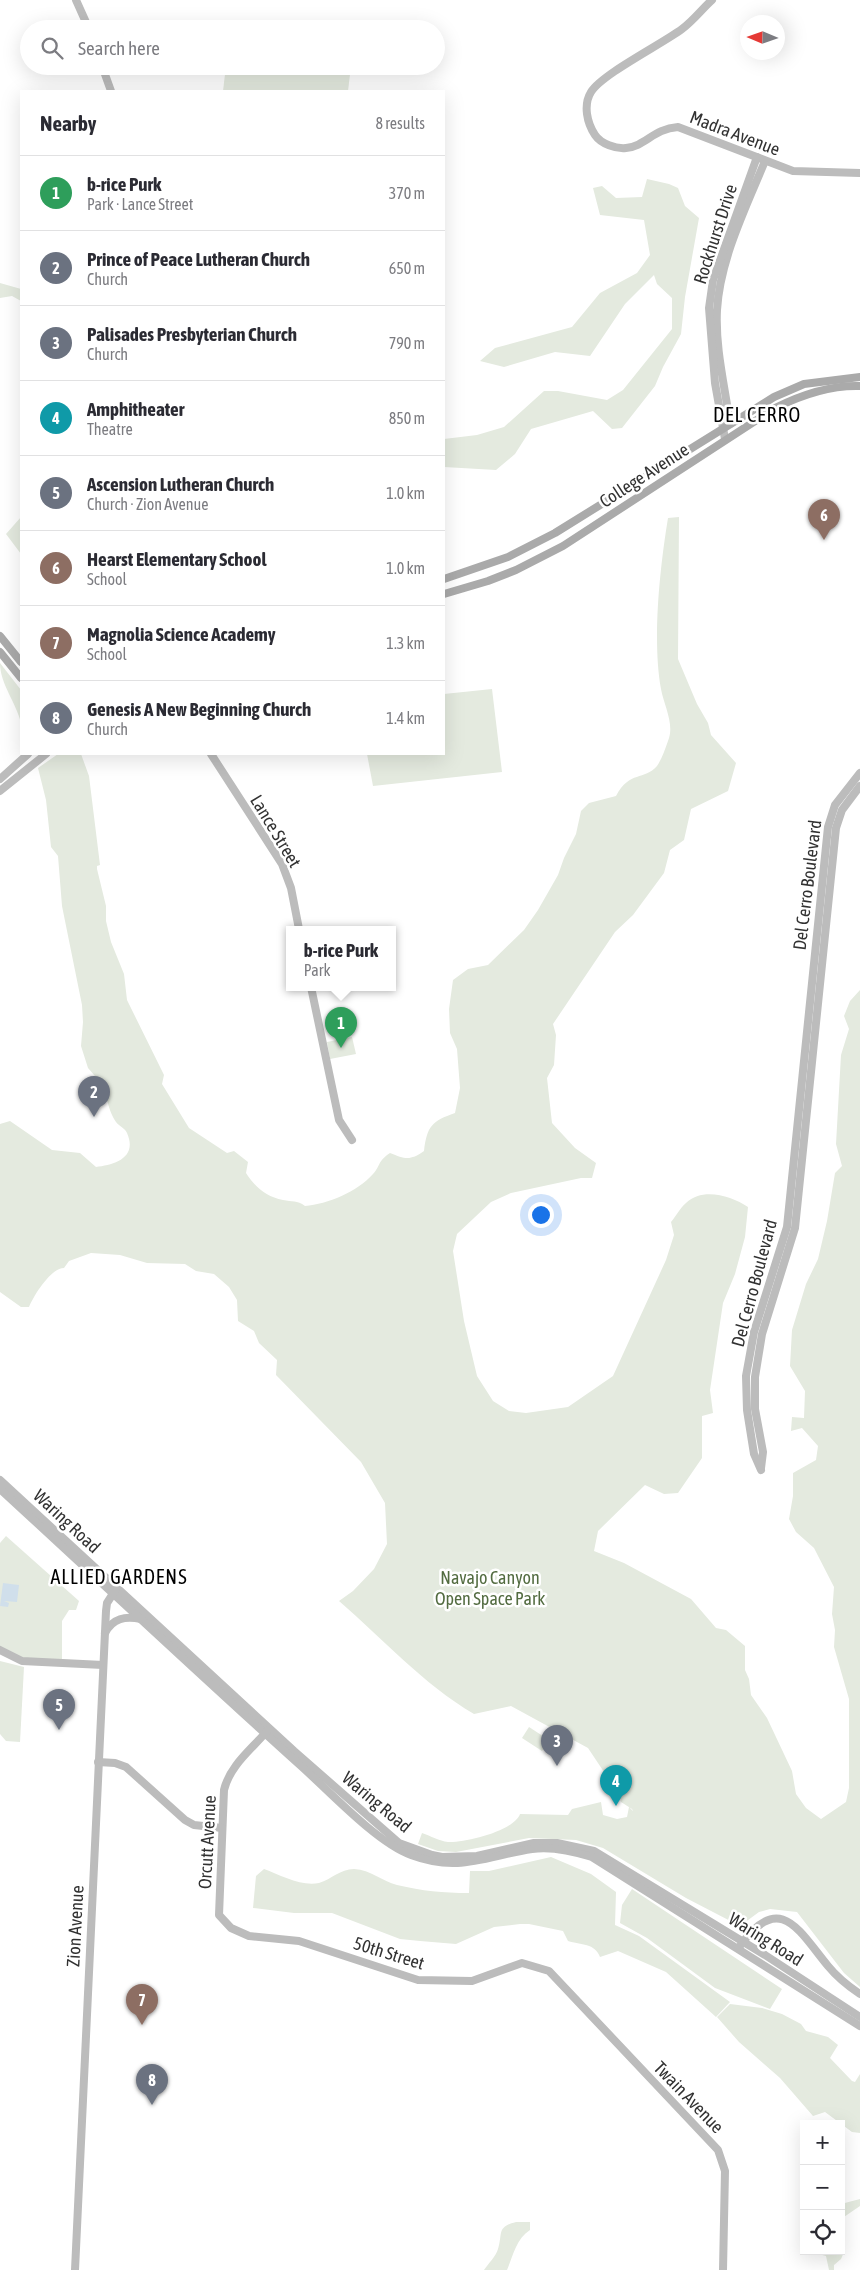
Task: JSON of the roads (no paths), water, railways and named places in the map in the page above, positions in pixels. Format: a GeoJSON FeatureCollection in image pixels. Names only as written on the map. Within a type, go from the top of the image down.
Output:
{"type":"FeatureCollection","features":[{"type":"Feature","properties":{"kind":"main road","name":"College Avenue"},"geometry":{"type":"LineString","coordinates":[[445,579],[486,566],[532,546],[774,397],[804,384],[860,377]]}},
{"type":"Feature","properties":{"kind":"main road","name":"College Avenue"},"geometry":{"type":"LineString","coordinates":[[445,594],[488,581],[516,570],[563,546],[775,408],[805,394],[834,388],[860,386]]}},
{"type":"Feature","properties":{"kind":"main road"},"geometry":{"type":"LineString","coordinates":[[0,636],[20,661]]}},
{"type":"Feature","properties":{"kind":"main road"},"geometry":{"type":"LineString","coordinates":[[0,652],[20,677]]}},
{"type":"Feature","properties":{"kind":"street"},"geometry":{"type":"LineString","coordinates":[[76,0],[85,20]]}},
{"type":"Feature","properties":{"kind":"street","name":"Madra Avenue"},"geometry":{"type":"LineString","coordinates":[[712,0],[683,28],[597,84],[588,100],[587,115],[596,137],[608,145],[625,148],[637,145],[660,130],[678,127],[793,171],[804,173],[860,173]]}},
{"type":"Feature","properties":{"kind":"street"},"geometry":{"type":"LineString","coordinates":[[105,75],[111,90]]}},
{"type":"Feature","properties":{"kind":"street","name":"Rockhurst Drive"},"geometry":{"type":"LineString","coordinates":[[725,440],[711,348],[709,308],[713,280],[757,157]]}},
{"type":"Feature","properties":{"kind":"street","name":"Rockhurst Drive"},"geometry":{"type":"LineString","coordinates":[[730,424],[718,335],[717,310],[721,282],[730,250],[765,161]]}},
{"type":"Feature","properties":{"kind":"street"},"geometry":{"type":"LineString","coordinates":[[0,779],[27,755]]}},
{"type":"Feature","properties":{"kind":"street"},"geometry":{"type":"LineString","coordinates":[[0,791],[45,755]]}},
{"type":"Feature","properties":{"kind":"street","name":"Lance Street"},"geometry":{"type":"LineString","coordinates":[[212,755],[282,864],[290,888],[298,926]]}},
{"type":"Feature","properties":{"kind":"street","name":"Del Cerro Boulevard"},"geometry":{"type":"LineString","coordinates":[[860,773],[835,805],[828,827],[787,1227],[750,1350],[746,1376],[747,1410],[754,1454],[761,1470],[763,1452],[755,1409],[755,1377],[758,1351],[795,1228],[836,828],[842,810],[860,786]]}},
{"type":"Feature","properties":{"kind":"street"},"geometry":{"type":"LineString","coordinates":[[312,991],[339,1120],[352,1140]]}},
{"type":"Feature","properties":{"kind":"street","name":"Waring Road"},"geometry":{"type":"LineString","coordinates":[[0,1480],[115,1590],[141,1619],[399,1843],[432,1855],[467,1858],[534,1843],[579,1846],[608,1858],[860,2017]]}},
{"type":"Feature","properties":{"kind":"street","name":"Waring Road"},"geometry":{"type":"LineString","coordinates":[[0,1489],[115,1590],[396,1848],[430,1861],[466,1863],[533,1849],[555,1848],[577,1852],[605,1863],[738,1950],[860,2026]]}},
{"type":"Feature","properties":{"kind":"street","name":"Zion Avenue"},"geometry":{"type":"LineString","coordinates":[[74,2270],[104,1635],[107,1603],[115,1590]]}},
{"type":"Feature","properties":{"kind":"street"},"geometry":{"type":"LineString","coordinates":[[104,1635],[116,1620],[132,1617],[141,1619]]}},
{"type":"Feature","properties":{"kind":"street"},"geometry":{"type":"LineString","coordinates":[[0,1650],[22,1661],[103,1665]]}},
{"type":"Feature","properties":{"kind":"street","name":"Orcutt Avenue"},"geometry":{"type":"LineString","coordinates":[[219,1915],[224,1790],[229,1777],[241,1760],[268,1730]]}},
{"type":"Feature","properties":{"kind":"street"},"geometry":{"type":"LineString","coordinates":[[98,1762],[115,1763],[126,1767],[185,1820],[194,1825],[222,1828]]}},
{"type":"Feature","properties":{"kind":"street","name":"50th Street"},"geometry":{"type":"LineString","coordinates":[[219,1915],[231,1928],[249,1936],[299,1941],[418,1980],[469,1981],[522,1963],[536,1965],[554,1976]]}},
{"type":"Feature","properties":{"kind":"street"},"geometry":{"type":"LineString","coordinates":[[738,1950],[756,1926],[765,1921],[779,1919],[790,1922],[800,1929],[838,1977],[860,1994]]}},
{"type":"Feature","properties":{"kind":"street","name":"Twain Avenue"},"geometry":{"type":"LineString","coordinates":[[554,1976],[718,2150],[725,2172],[722,2270]]}},
{"type":"Feature","properties":{"kind":"water"},"geometry":{"type":"Polygon","coordinates":[[[3,1583],[19,1585],[17,1602],[4,1601],[9,1603],[8,1607],[0,1606],[3,1583]]]}},
{"type":"Feature","properties":{"kind":"place","name":"Hearst Elementary School"},"geometry":{"type":"Point","coordinates":[824,540]}},
{"type":"Feature","properties":{"kind":"place","name":"b-rice Purk"},"geometry":{"type":"Point","coordinates":[341,1048]}},
{"type":"Feature","properties":{"kind":"place","name":"Prince of Peace Lutheran Church"},"geometry":{"type":"Point","coordinates":[94,1117]}},
{"type":"Feature","properties":{"kind":"place","name":"Ascension Lutheran Church"},"geometry":{"type":"Point","coordinates":[59,1730]}},
{"type":"Feature","properties":{"kind":"place","name":"Palisades Presbyterian Church"},"geometry":{"type":"Point","coordinates":[557,1766]}},
{"type":"Feature","properties":{"kind":"place","name":"Amphitheater"},"geometry":{"type":"Point","coordinates":[616,1806]}},
{"type":"Feature","properties":{"kind":"place","name":"Magnolia Science Academy"},"geometry":{"type":"Point","coordinates":[142,2025]}},
{"type":"Feature","properties":{"kind":"place","name":"Genesis A New Beginning Church"},"geometry":{"type":"Point","coordinates":[152,2105]}},
{"type":"Feature","properties":{"kind":"district","name":"DEL CERRO"},"geometry":{"type":"Point","coordinates":[757,414]}},
{"type":"Feature","properties":{"kind":"district","name":"ALLIED GARDENS"},"geometry":{"type":"Point","coordinates":[119,1576]}},
{"type":"Feature","properties":{"kind":"park label","name":"Navajo Canyon Open Space Park"},"geometry":{"type":"Point","coordinates":[490,1587]}}]}
